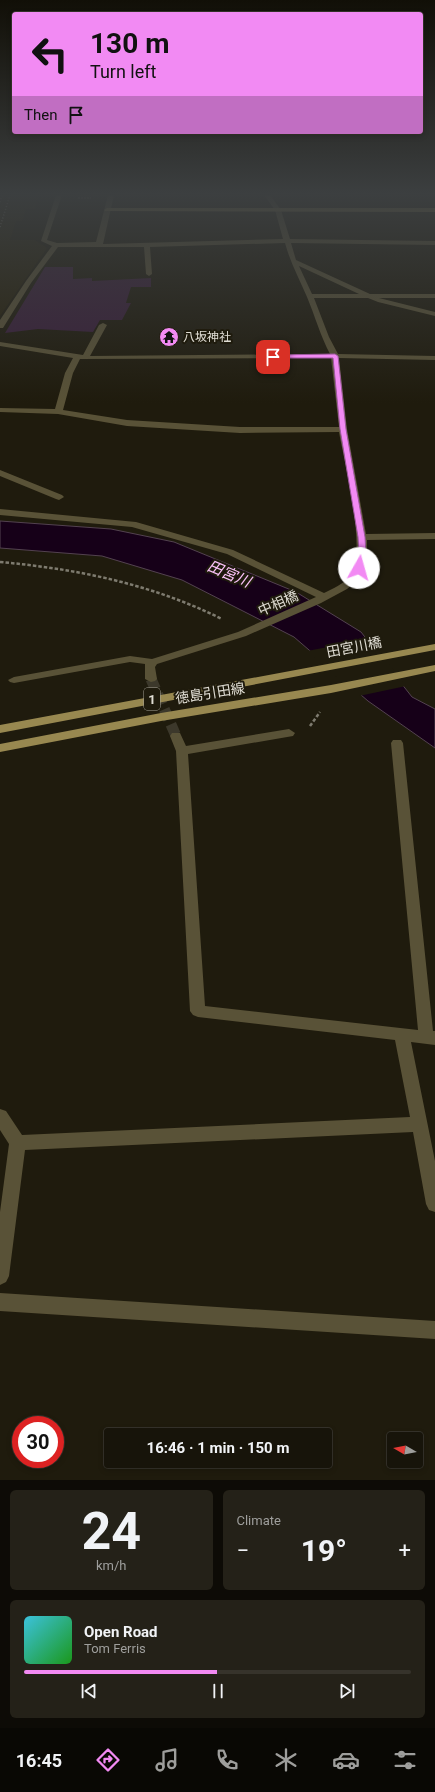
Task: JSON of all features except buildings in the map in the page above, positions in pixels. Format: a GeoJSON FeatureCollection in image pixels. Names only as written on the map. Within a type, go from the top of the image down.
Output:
{"type":"FeatureCollection","features":[{"type":"Feature","properties":{"kind":"main road","name":"田宮川橋"},"geometry":{"type":"LineString","coordinates":[[0,729],[435,647]]}},
{"type":"Feature","properties":{"kind":"main road","name":"徳島引田線"},"geometry":{"type":"LineString","coordinates":[[0,748],[161,717],[331,689],[435,668]]}},
{"type":"Feature","properties":{"kind":"street"},"geometry":{"type":"LineString","coordinates":[[0,326],[28,282],[42,264]]}},
{"type":"Feature","properties":{"kind":"street"},"geometry":{"type":"LineString","coordinates":[[148,264],[149,274]]}},
{"type":"Feature","properties":{"kind":"street"},"geometry":{"type":"LineString","coordinates":[[294,264],[310,296],[325,337],[335,356]]}},
{"type":"Feature","properties":{"kind":"street"},"geometry":{"type":"LineString","coordinates":[[299,264],[394,305],[435,314]]}},
{"type":"Feature","properties":{"kind":"street"},"geometry":{"type":"LineString","coordinates":[[310,296],[435,296]]}},
{"type":"Feature","properties":{"kind":"street"},"geometry":{"type":"LineString","coordinates":[[58,412],[69,373],[104,325]]}},
{"type":"Feature","properties":{"kind":"street"},"geometry":{"type":"LineString","coordinates":[[0,344],[81,358],[335,356],[435,358]]}},
{"type":"Feature","properties":{"kind":"street","name":"中相橋"},"geometry":{"type":"LineString","coordinates":[[153,662],[249,631],[321,599],[343,587],[354,578],[362,555],[362,537],[343,429],[335,356]]}},
{"type":"Feature","properties":{"kind":"street"},"geometry":{"type":"LineString","coordinates":[[0,410],[58,412],[127,423],[240,430],[343,429]]}},
{"type":"Feature","properties":{"kind":"street"},"geometry":{"type":"LineString","coordinates":[[0,474],[59,497]]}},
{"type":"Feature","properties":{"kind":"street"},"geometry":{"type":"LineString","coordinates":[[0,512],[133,524],[230,552],[321,599]]}},
{"type":"Feature","properties":{"kind":"street"},"geometry":{"type":"LineString","coordinates":[[362,537],[435,536]]}},
{"type":"Feature","properties":{"kind":"street"},"geometry":{"type":"LineString","coordinates":[[14,680],[130,660],[153,662]]}},
{"type":"Feature","properties":{"kind":"street"},"geometry":{"type":"LineString","coordinates":[[151,679],[149,666],[153,662]]}},
{"type":"Feature","properties":{"kind":"street"},"geometry":{"type":"LineString","coordinates":[[182,751],[289,733]]}},
{"type":"Feature","properties":{"kind":"street"},"geometry":{"type":"LineString","coordinates":[[176,736],[182,751],[198,1011],[402,1036],[431,1038],[397,743]]}},
{"type":"Feature","properties":{"kind":"street"},"geometry":{"type":"LineString","coordinates":[[402,1036],[435,1204]]}},
{"type":"Feature","properties":{"kind":"street"},"geometry":{"type":"LineString","coordinates":[[0,1116],[18,1143],[0,1276]]}},
{"type":"Feature","properties":{"kind":"street"},"geometry":{"type":"LineString","coordinates":[[18,1143],[419,1124]]}},
{"type":"Feature","properties":{"kind":"street"},"geometry":{"type":"LineString","coordinates":[[0,1302],[435,1330]]}},
{"type":"Feature","properties":{"kind":"path"},"geometry":{"type":"LineString","coordinates":[[0,562],[49,566],[100,575],[155,590],[214,614],[249,631]]}},
{"type":"Feature","properties":{"kind":"path"},"geometry":{"type":"LineString","coordinates":[[307,730],[323,708]]}},
{"type":"Feature","properties":{"kind":"shaded area"},"geometry":{"type":"Polygon","coordinates":[[[0,264],[36,264],[0,316],[0,264]]]}},
{"type":"Feature","properties":{"kind":"shaded area"},"geometry":{"type":"Polygon","coordinates":[[[45,267],[73,267],[73,279],[92,278],[92,281],[151,278],[151,287],[131,287],[126,303],[131,303],[122,320],[100,320],[93,332],[38,329],[5,333],[45,267]]]}},
{"type":"Feature","properties":{"kind":"water","name":"田宮川"},"geometry":{"type":"Polygon","coordinates":[[[0,521],[111,529],[174,542],[296,592],[361,632],[412,697],[435,709],[435,748],[368,701],[294,637],[182,580],[102,556],[0,548],[0,521]]]}},
{"type":"Feature","properties":{"kind":"pier"},"geometry":{"type":"Polygon","coordinates":[[[370,639],[406,686],[359,696],[307,651],[370,639]]]}},
{"type":"Feature","properties":{"kind":"tunnel"},"geometry":{"type":"LineString","coordinates":[[151,679],[176,736]]}},
{"type":"Feature","properties":{"kind":"place","name":"八坂神社"},"geometry":{"type":"Point","coordinates":[169,337]}},
{"type":"Feature","properties":{"kind":"route"},"geometry":{"type":"LineString","coordinates":[[273,357],[335,356],[343,429],[362,537],[362,555],[359,568]]}}]}
